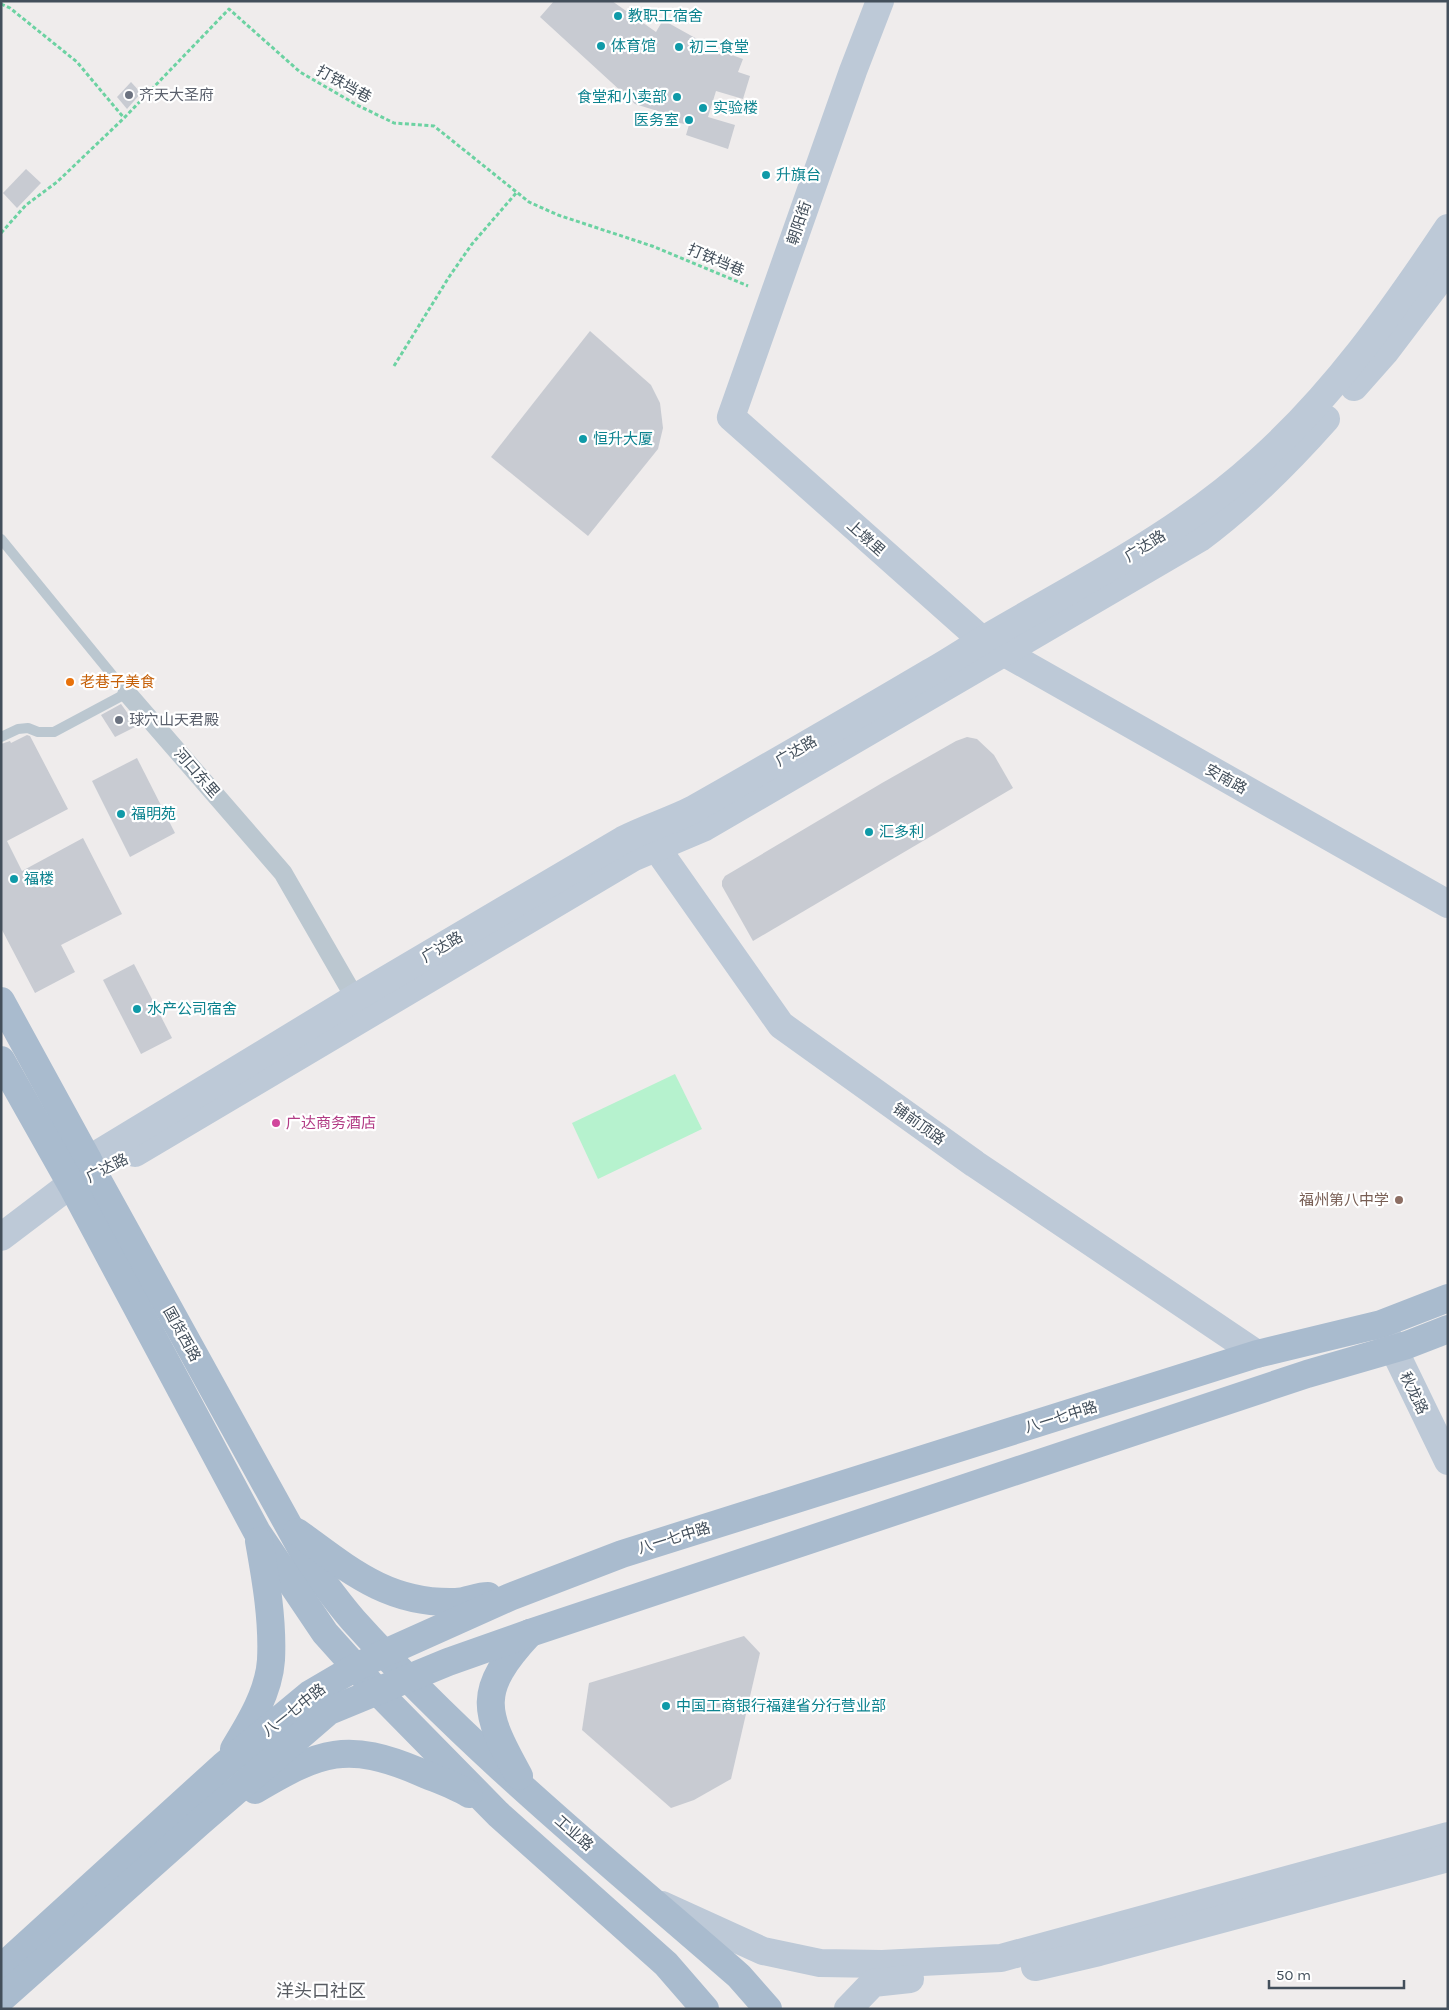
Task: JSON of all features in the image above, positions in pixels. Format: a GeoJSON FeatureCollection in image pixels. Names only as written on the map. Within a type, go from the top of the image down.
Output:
{"type":"FeatureCollection","features":[{"type":"Feature","properties":{"kind":"main road","name":"国货西路"},"geometry":{"type":"LineString","coordinates":[[1,1001],[257,1532],[326,1632],[356,1667]]}},
{"type":"Feature","properties":{"kind":"main road","name":"国货西路"},"geometry":{"type":"LineString","coordinates":[[1,1060],[85,1174],[311,1566],[352,1619],[385,1653]]}},
{"type":"Feature","properties":{"kind":"main road","name":"八一七中路"},"geometry":{"type":"LineString","coordinates":[[1,1968],[223,1766],[310,1694],[356,1667],[385,1653],[510,1597],[622,1554],[1257,1354],[1389,1321],[1448,1298]]}},
{"type":"Feature","properties":{"kind":"main road","name":"八一七中路"},"geometry":{"type":"LineString","coordinates":[[1,1999],[200,1822],[329,1711],[448,1662],[530,1633],[1297,1377],[1400,1347],[1448,1329]]}},
{"type":"Feature","properties":{"kind":"main road"},"geometry":{"type":"LineString","coordinates":[[289,1526],[354,1574],[390,1592],[422,1601],[457,1602],[485,1596],[510,1597]]}},
{"type":"Feature","properties":{"kind":"main road"},"geometry":{"type":"LineString","coordinates":[[223,1766],[251,1722],[266,1683],[271,1662],[267,1586],[257,1532]]}},
{"type":"Feature","properties":{"kind":"main road"},"geometry":{"type":"LineString","coordinates":[[528,1793],[498,1737],[490,1710],[490,1695],[507,1660],[530,1633]]}},
{"type":"Feature","properties":{"kind":"main road","name":"工业路"},"geometry":{"type":"LineString","coordinates":[[385,1653],[479,1750],[739,1976],[768,2009]]}},
{"type":"Feature","properties":{"kind":"main road"},"geometry":{"type":"LineString","coordinates":[[356,1667],[377,1691],[498,1814],[666,1964],[704,2009]]}},
{"type":"Feature","properties":{"kind":"main road"},"geometry":{"type":"LineString","coordinates":[[200,1822],[282,1774],[311,1760],[332,1754],[356,1754],[404,1765],[466,1792],[498,1814]]}},
{"type":"Feature","properties":{"kind":"street","name":"朝阳街"},"geometry":{"type":"LineString","coordinates":[[731,417],[880,1]]}},
{"type":"Feature","properties":{"kind":"street","name":"广达路"},"geometry":{"type":"LineString","coordinates":[[1,1237],[85,1174],[355,998],[650,838],[685,837],[705,827],[993,647],[1196,513],[1260,461],[1321,400],[1442,257]]}},
{"type":"Feature","properties":{"kind":"street","name":"上墩里"},"geometry":{"type":"LineString","coordinates":[[731,417],[993,647]]}},
{"type":"Feature","properties":{"kind":"street","name":"安南路"},"geometry":{"type":"LineString","coordinates":[[993,647],[1448,904]]}},
{"type":"Feature","properties":{"kind":"street","name":"河口东里"},"geometry":{"type":"LineString","coordinates":[[127,693],[283,873],[355,998]]}},
{"type":"Feature","properties":{"kind":"street","name":"广达路"},"geometry":{"type":"LineString","coordinates":[[85,1174],[634,857],[650,838]]}},
{"type":"Feature","properties":{"kind":"street","name":"铺前顶路"},"geometry":{"type":"LineString","coordinates":[[650,838],[781,1025],[975,1164],[1257,1354]]}},
{"type":"Feature","properties":{"kind":"street","name":"秋龙路"},"geometry":{"type":"LineString","coordinates":[[1389,1321],[1448,1461]]}},
{"type":"Feature","properties":{"kind":"street","name":"秋龙路"},"geometry":{"type":"LineString","coordinates":[[1400,1347],[1448,1431]]}},
{"type":"Feature","properties":{"kind":"street"},"geometry":{"type":"LineString","coordinates":[[651,1899],[763,1951],[820,1963],[882,1964],[1001,1958],[1448,1836]]}},
{"type":"Feature","properties":{"kind":"street"},"geometry":{"type":"LineString","coordinates":[[848,2009],[873,1983],[1033,1968],[1108,1950],[1448,1858]]}},
{"type":"Feature","properties":{"kind":"lane","name":"河口东里"},"geometry":{"type":"LineString","coordinates":[[1,539],[127,693]]}},
{"type":"Feature","properties":{"kind":"lane"},"geometry":{"type":"LineString","coordinates":[[1,737],[18,729],[54,732],[127,693]]}},
{"type":"Feature","properties":{"kind":"path"},"geometry":{"type":"LineString","coordinates":[[1,4],[10,8],[76,62],[124,118]]}},
{"type":"Feature","properties":{"kind":"path","name":"打铁垱巷"},"geometry":{"type":"LineString","coordinates":[[1,233],[26,205],[57,182],[124,118],[229,9],[300,72],[357,105],[394,123],[434,126],[529,202],[558,214],[652,246],[748,286]]}},
{"type":"Feature","properties":{"kind":"path"},"geometry":{"type":"LineString","coordinates":[[394,366],[449,276],[472,244],[517,192]]}},
{"type":"Feature","properties":{"kind":"green space"},"geometry":{"type":"Polygon","coordinates":[[[675,1074],[702,1129],[598,1179],[572,1123],[675,1074]]]}},
{"type":"Feature","properties":{"kind":"building"},"geometry":{"type":"Polygon","coordinates":[[[554,1],[612,1],[656,32],[663,20],[715,49],[743,59],[738,72],[750,76],[743,99],[716,91],[708,117],[735,125],[728,149],[686,135],[689,125],[666,120],[667,114],[635,104],[540,17],[554,1]]]}},
{"type":"Feature","properties":{"kind":"building","name":"齐天大圣府"},"geometry":{"type":"Polygon","coordinates":[[[131,82],[141,93],[127,109],[117,97],[131,82]]]}},
{"type":"Feature","properties":{"kind":"building"},"geometry":{"type":"Polygon","coordinates":[[[26,169],[41,183],[17,208],[3,193],[26,169]]]}},
{"type":"Feature","properties":{"kind":"building","name":"恒升大厦"},"geometry":{"type":"Polygon","coordinates":[[[590,331],[651,385],[660,403],[663,428],[658,449],[588,536],[491,457],[590,331]]]}},
{"type":"Feature","properties":{"kind":"building","name":"球穴山天君殿"},"geometry":{"type":"Polygon","coordinates":[[[121,704],[137,726],[115,737],[101,715],[121,704]]]}},
{"type":"Feature","properties":{"kind":"building"},"geometry":{"type":"Polygon","coordinates":[[[27,735],[30,736],[68,809],[7,841],[22,871],[83,838],[122,914],[61,945],[75,972],[35,993],[1,928],[1,744],[10,741],[11,743],[27,735]]]}},
{"type":"Feature","properties":{"kind":"building","name":"汇多利"},"geometry":{"type":"Polygon","coordinates":[[[967,737],[977,739],[994,755],[1013,788],[753,941],[722,886],[725,876],[882,783],[956,741],[967,737]]]}},
{"type":"Feature","properties":{"kind":"building"},"geometry":{"type":"Polygon","coordinates":[[[137,758],[175,833],[130,857],[92,781],[137,758]]]}},
{"type":"Feature","properties":{"kind":"building","name":"水产公司宿舍"},"geometry":{"type":"Polygon","coordinates":[[[134,964],[172,1038],[141,1054],[103,980],[134,964]]]}},
{"type":"Feature","properties":{"kind":"building","name":"中国工商银行福建省分行营业部"},"geometry":{"type":"Polygon","coordinates":[[[744,1636],[760,1653],[731,1779],[694,1800],[671,1808],[582,1730],[589,1683],[744,1636]]]}},
{"type":"Feature","properties":{"kind":"place","name":"教职工宿舍"},"geometry":{"type":"Point","coordinates":[618,16]}},
{"type":"Feature","properties":{"kind":"place","name":"体育馆"},"geometry":{"type":"Point","coordinates":[601,46]}},
{"type":"Feature","properties":{"kind":"place","name":"初三食堂"},"geometry":{"type":"Point","coordinates":[679,47]}},
{"type":"Feature","properties":{"kind":"place","name":"齐天大圣府"},"geometry":{"type":"Point","coordinates":[129,95]}},
{"type":"Feature","properties":{"kind":"place","name":"食堂和小卖部"},"geometry":{"type":"Point","coordinates":[677,97]}},
{"type":"Feature","properties":{"kind":"place","name":"实验楼"},"geometry":{"type":"Point","coordinates":[703,108]}},
{"type":"Feature","properties":{"kind":"place","name":"医务室"},"geometry":{"type":"Point","coordinates":[689,120]}},
{"type":"Feature","properties":{"kind":"place","name":"升旗台"},"geometry":{"type":"Point","coordinates":[766,175]}},
{"type":"Feature","properties":{"kind":"place","name":"恒升大厦"},"geometry":{"type":"Point","coordinates":[583,439]}},
{"type":"Feature","properties":{"kind":"place","name":"老巷子美食"},"geometry":{"type":"Point","coordinates":[70,682]}},
{"type":"Feature","properties":{"kind":"place","name":"球穴山天君殿"},"geometry":{"type":"Point","coordinates":[119,720]}},
{"type":"Feature","properties":{"kind":"place","name":"福明苑"},"geometry":{"type":"Point","coordinates":[121,814]}},
{"type":"Feature","properties":{"kind":"place","name":"汇多利"},"geometry":{"type":"Point","coordinates":[869,832]}},
{"type":"Feature","properties":{"kind":"place","name":"福楼"},"geometry":{"type":"Point","coordinates":[14,879]}},
{"type":"Feature","properties":{"kind":"place","name":"水产公司宿舍"},"geometry":{"type":"Point","coordinates":[137,1009]}},
{"type":"Feature","properties":{"kind":"place","name":"广达商务酒店"},"geometry":{"type":"Point","coordinates":[276,1123]}},
{"type":"Feature","properties":{"kind":"place","name":"福州第八中学"},"geometry":{"type":"Point","coordinates":[1399,1200]}},
{"type":"Feature","properties":{"kind":"place","name":"中国工商银行福建省分行营业部"},"geometry":{"type":"Point","coordinates":[666,1706]}},
{"type":"Feature","properties":{"kind":"district","name":"洋头口社区"},"geometry":{"type":"Point","coordinates":[321,1991]}}]}
